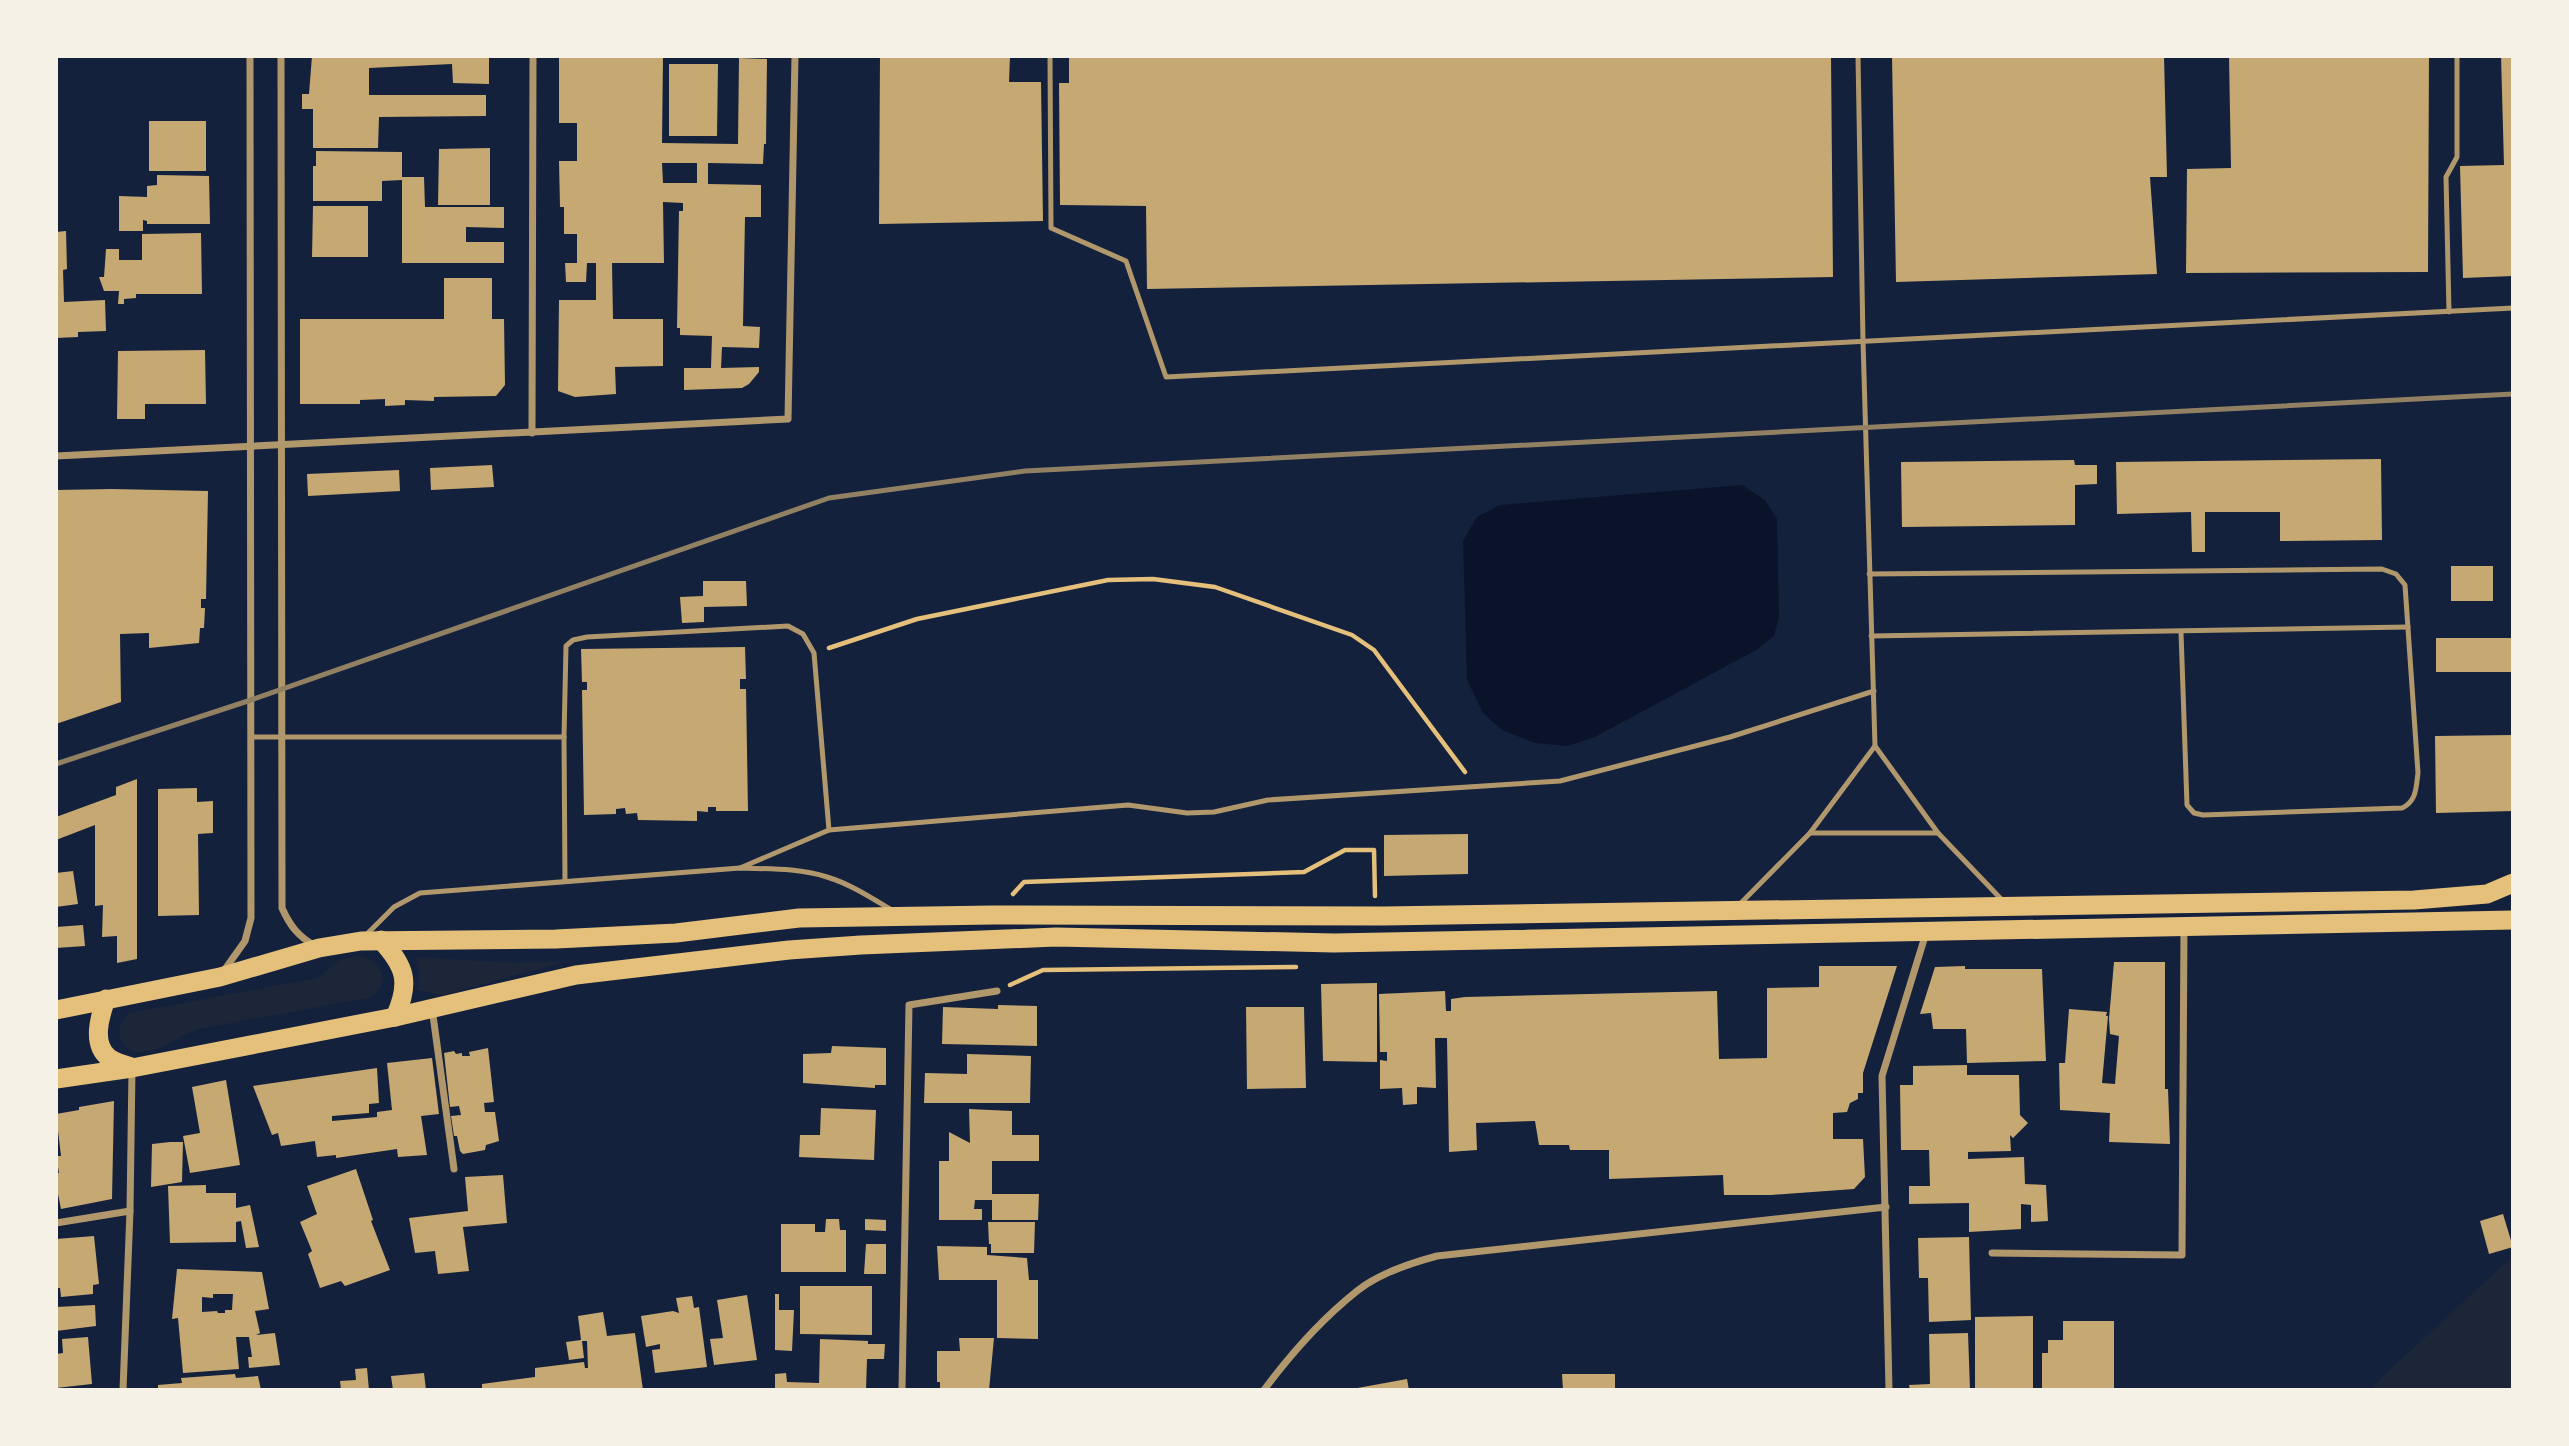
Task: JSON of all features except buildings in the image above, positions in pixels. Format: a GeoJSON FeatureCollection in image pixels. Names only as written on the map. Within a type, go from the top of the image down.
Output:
{"type":"FeatureCollection","features":[{"type":"Feature","properties":{"kind":"highway"},"geometry":{"type":"LineString","coordinates":[[56,1010],[220,976],[318,948],[371,940],[556,939],[676,933],[799,918],[993,915],[1375,916],[2414,900],[2487,894],[2513,883]]}},
{"type":"Feature","properties":{"kind":"highway"},"geometry":{"type":"LineString","coordinates":[[56,1079],[132,1068],[395,1017],[576,975],[789,950],[1056,937],[1334,943],[2513,920]]}},
{"type":"Feature","properties":{"kind":"highway"},"geometry":{"type":"LineString","coordinates":[[371,940],[399,959],[404,973],[403,1000],[395,1017]]}},
{"type":"Feature","properties":{"kind":"highway"},"geometry":{"type":"LineString","coordinates":[[106,999],[99,1017],[103,1051],[110,1059],[132,1068]]}},
{"type":"Feature","properties":{"kind":"street"},"geometry":{"type":"LineString","coordinates":[[220,976],[245,941],[251,918],[250,56]]}},
{"type":"Feature","properties":{"kind":"street"},"geometry":{"type":"LineString","coordinates":[[282,56],[282,908],[290,926],[303,939],[318,948]]}},
{"type":"Feature","properties":{"kind":"street"},"geometry":{"type":"LineString","coordinates":[[532,433],[533,56]]}},
{"type":"Feature","properties":{"kind":"street"},"geometry":{"type":"LineString","coordinates":[[56,456],[788,419],[795,56]]}},
{"type":"Feature","properties":{"kind":"street"},"geometry":{"type":"LineString","coordinates":[[1992,1253],[2182,1255],[2184,926]]}},
{"type":"Feature","properties":{"kind":"street"},"geometry":{"type":"LineString","coordinates":[[1889,1390],[1882,1076],[1926,932]]}},
{"type":"Feature","properties":{"kind":"street"},"geometry":{"type":"LineString","coordinates":[[902,1390],[909,1005],[997,991]]}},
{"type":"Feature","properties":{"kind":"street"},"geometry":{"type":"LineString","coordinates":[[432,1008],[454,1169]]}},
{"type":"Feature","properties":{"kind":"street"},"geometry":{"type":"LineString","coordinates":[[123,1390],[132,1068]]}},
{"type":"Feature","properties":{"kind":"street"},"geometry":{"type":"LineString","coordinates":[[1264,1390],[1320,1326],[1359,1289],[1409,1264],[1437,1256],[1886,1207]]}},
{"type":"Feature","properties":{"kind":"street"},"geometry":{"type":"LineString","coordinates":[[56,1223],[130,1211]]}},
{"type":"Feature","properties":{"kind":"lane"},"geometry":{"type":"LineString","coordinates":[[1050,56],[1051,228],[1126,261],[1166,377],[2513,308]]}},
{"type":"Feature","properties":{"kind":"lane"},"geometry":{"type":"LineString","coordinates":[[1858,56],[1875,746],[1938,832],[2008,906]]}},
{"type":"Feature","properties":{"kind":"lane"},"geometry":{"type":"LineString","coordinates":[[2449,312],[2446,177],[2457,157],[2457,56]]}},
{"type":"Feature","properties":{"kind":"lane"},"geometry":{"type":"LineString","coordinates":[[1869,574],[2382,569],[2396,574],[2405,585],[2418,773],[2411,804],[2402,807],[2203,816],[2194,813],[2187,805],[2181,632]]}},
{"type":"Feature","properties":{"kind":"lane"},"geometry":{"type":"LineString","coordinates":[[565,881],[565,646],[573,640],[587,637],[788,626],[803,634],[814,653],[829,830]]}},
{"type":"Feature","properties":{"kind":"lane"},"geometry":{"type":"LineString","coordinates":[[1871,636],[2408,627]]}},
{"type":"Feature","properties":{"kind":"lane"},"geometry":{"type":"LineString","coordinates":[[740,868],[829,830],[1128,805],[1187,813],[1214,812],[1268,800],[1560,781],[1730,737],[1874,691]]}},
{"type":"Feature","properties":{"kind":"lane"},"geometry":{"type":"LineString","coordinates":[[251,737],[564,737]]}},
{"type":"Feature","properties":{"kind":"lane"},"geometry":{"type":"LineString","coordinates":[[1733,911],[1810,832],[1875,746]]}},
{"type":"Feature","properties":{"kind":"lane"},"geometry":{"type":"LineString","coordinates":[[1810,832],[1938,832]]}},
{"type":"Feature","properties":{"kind":"lane"},"geometry":{"type":"LineString","coordinates":[[371,940],[394,907],[421,893],[740,868],[793,869],[827,876],[853,887],[902,916]]}},
{"type":"Feature","properties":{"kind":"path"},"geometry":{"type":"LineString","coordinates":[[814,653],[917,619],[1108,580],[1153,579],[1215,587],[1352,635],[1374,650],[1476,787]]}},
{"type":"Feature","properties":{"kind":"path"},"geometry":{"type":"LineString","coordinates":[[993,915],[1024,882],[1304,872],[1345,850],[1374,850],[1375,916]]}},
{"type":"Feature","properties":{"kind":"path"},"geometry":{"type":"LineString","coordinates":[[997,991],[1043,970],[1213,969]]}},
{"type":"Feature","properties":{"kind":"shaded area"},"geometry":{"type":"Polygon","coordinates":[[[1742,485],[1765,500],[1777,519],[1779,617],[1774,636],[1758,649],[1595,737],[1568,746],[1535,743],[1502,730],[1483,713],[1467,680],[1463,541],[1477,517],[1500,505],[1742,485]]]}},
{"type":"Feature","properties":{"kind":"shaded area"},"geometry":{"type":"Polygon","coordinates":[[[357,956],[373,962],[382,973],[380,986],[376,993],[368,998],[199,1029],[149,1051],[134,1051],[120,1038],[121,1025],[129,1013],[318,978],[339,960],[357,956]]]}},
{"type":"Feature","properties":{"kind":"shaded area"},"geometry":{"type":"Polygon","coordinates":[[[416,957],[513,963],[568,961],[443,995],[418,990],[419,969],[416,957]]]}},
{"type":"Feature","properties":{"kind":"shaded area"},"geometry":{"type":"Polygon","coordinates":[[[2513,1256],[2513,1390],[2370,1390],[2382,1377],[2513,1256]]]}},
{"type":"Feature","properties":{"kind":"railway"},"geometry":{"type":"LineString","coordinates":[[56,764],[251,700],[829,498],[1025,471],[2513,394]]}}]}
